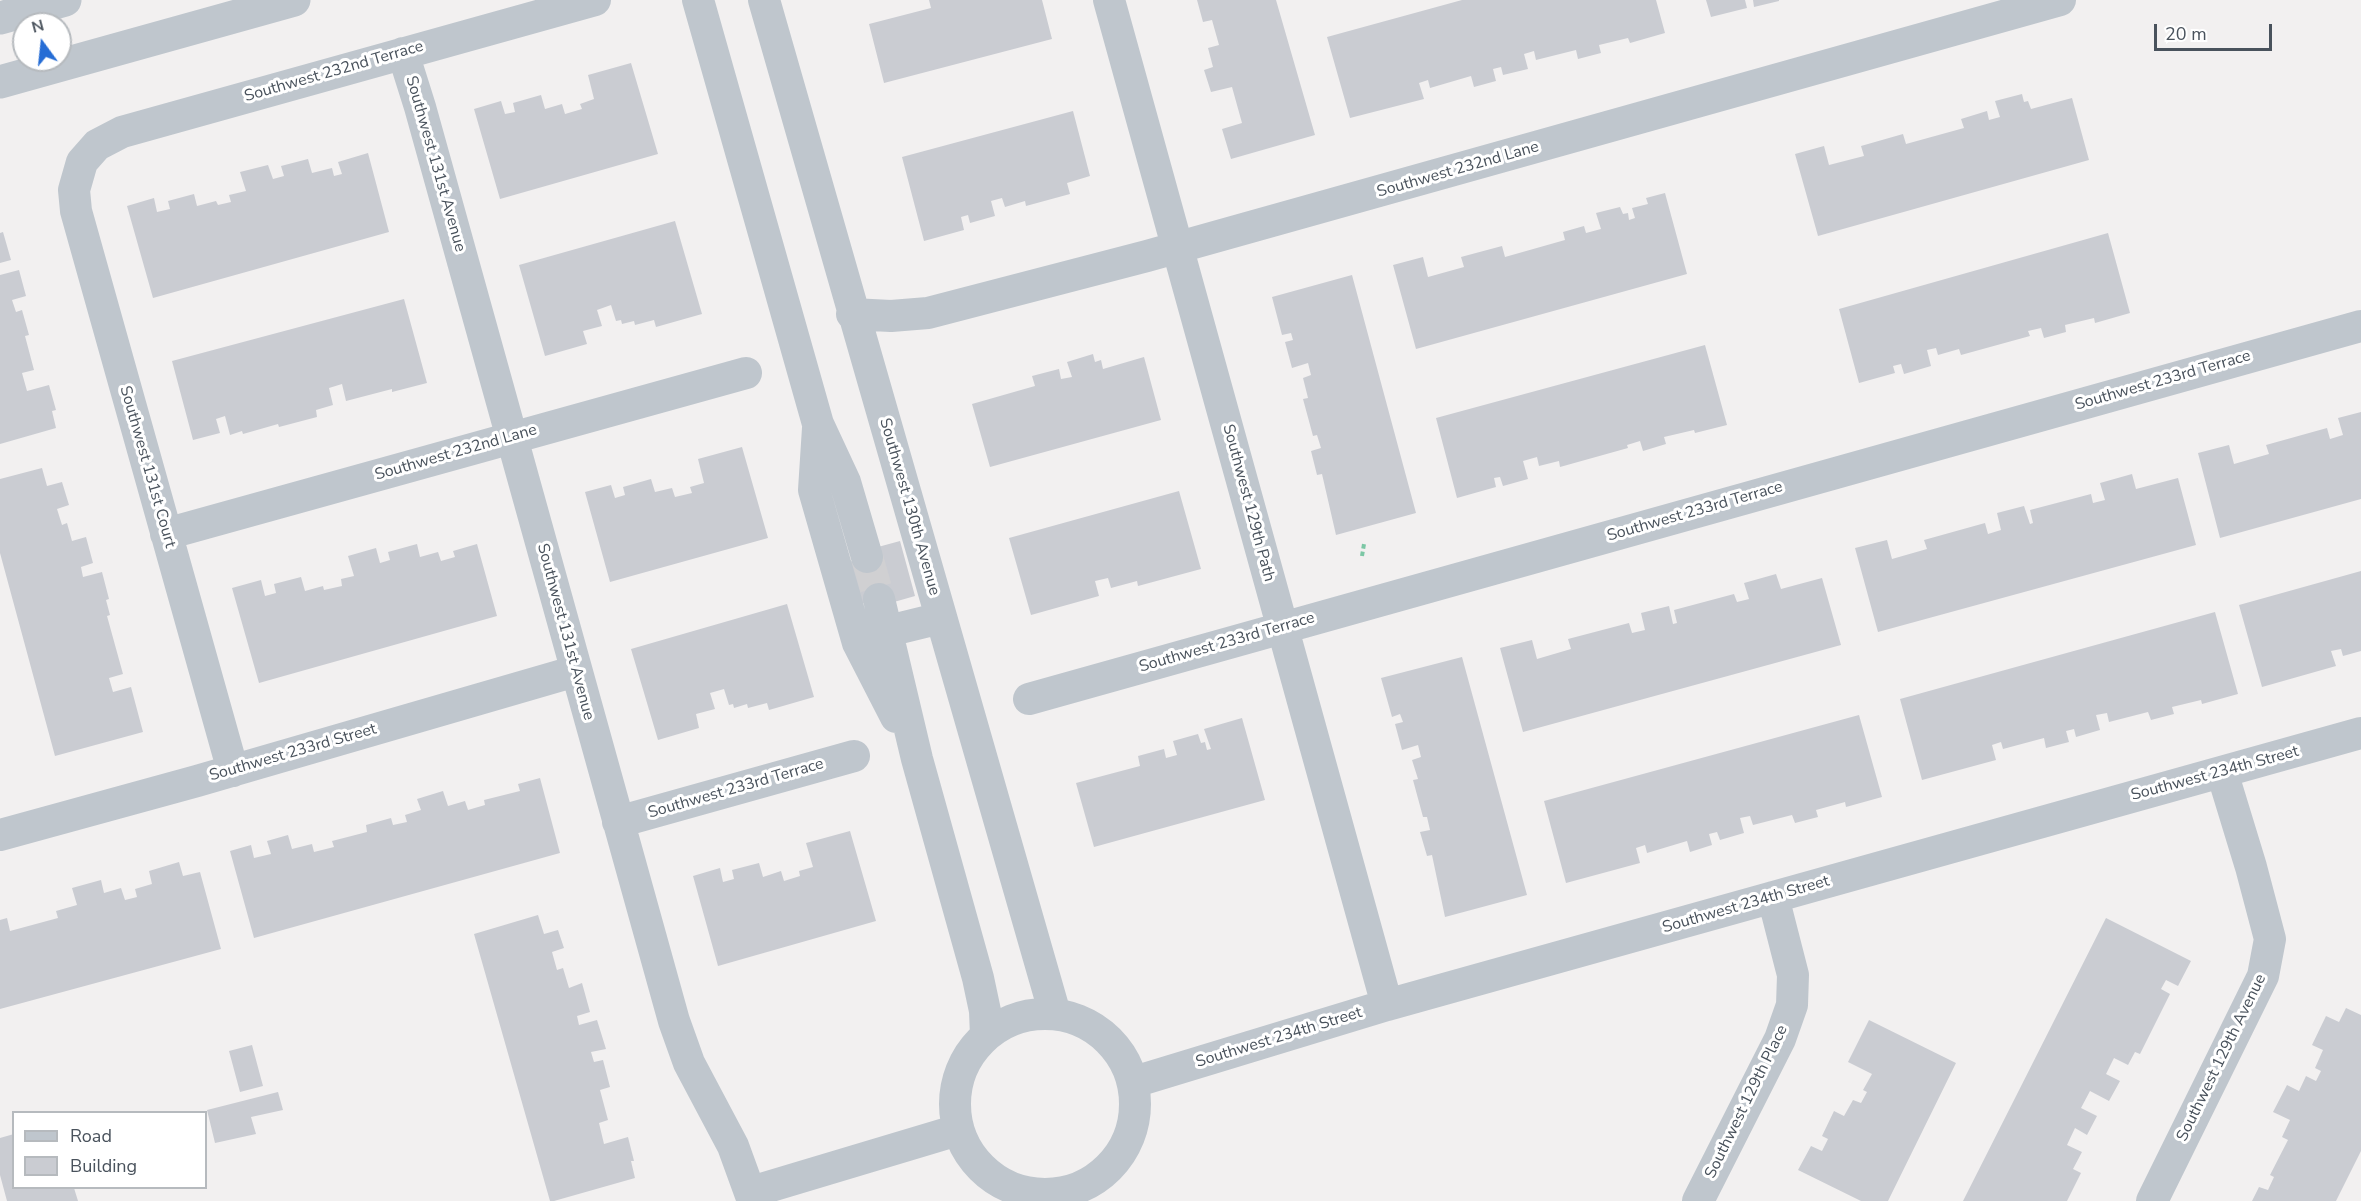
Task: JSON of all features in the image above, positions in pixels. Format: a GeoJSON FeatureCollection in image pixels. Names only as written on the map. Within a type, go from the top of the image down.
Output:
{"type":"FeatureCollection","features":[{"type":"Feature","properties":{"kind":"street"},"geometry":{"type":"LineString","coordinates":[[0,18],[65,0]]}},
{"type":"Feature","properties":{"kind":"street"},"geometry":{"type":"LineString","coordinates":[[0,82],[294,0]]}},
{"type":"Feature","properties":{"kind":"street","name":"Southwest 232nd Terrace"},"geometry":{"type":"LineString","coordinates":[[82,162],[97,145],[122,132],[595,0]]}},
{"type":"Feature","properties":{"kind":"street"},"geometry":{"type":"LineString","coordinates":[[698,0],[818,424],[845,482],[867,557]]}},
{"type":"Feature","properties":{"kind":"street","name":"Southwest 130th Avenue"},"geometry":{"type":"LineString","coordinates":[[764,0],[852,314],[1055,1014]]}},
{"type":"Feature","properties":{"kind":"street","name":"Southwest 129th Path"},"geometry":{"type":"LineString","coordinates":[[1109,0],[1388,1005]]}},
{"type":"Feature","properties":{"kind":"street","name":"Southwest 232nd Lane"},"geometry":{"type":"LineString","coordinates":[[852,314],[891,316],[928,313],[1178,248],[2060,0]]}},
{"type":"Feature","properties":{"kind":"street","name":"Southwest 131st Avenue"},"geometry":{"type":"LineString","coordinates":[[403,53],[680,1041],[698,1083],[733,1146],[752,1197]]}},
{"type":"Feature","properties":{"kind":"street","name":"Southwest 131st Court"},"geometry":{"type":"LineString","coordinates":[[82,162],[74,190],[76,211],[233,771]]}},
{"type":"Feature","properties":{"kind":"street","name":"Southwest 233rd Terrace"},"geometry":{"type":"LineString","coordinates":[[1029,699],[2361,326]]}},
{"type":"Feature","properties":{"kind":"street","name":"Southwest 232nd Lane"},"geometry":{"type":"LineString","coordinates":[[166,534],[746,373]]}},
{"type":"Feature","properties":{"kind":"street"},"geometry":{"type":"LineString","coordinates":[[818,424],[814,490],[858,643],[917,759]]}},
{"type":"Feature","properties":{"kind":"street"},"geometry":{"type":"LineString","coordinates":[[879,599],[917,759],[978,978],[985,1011],[986,1036]]}},
{"type":"Feature","properties":{"kind":"street"},"geometry":{"type":"LineString","coordinates":[[888,631],[941,618]]}},
{"type":"Feature","properties":{"kind":"street","name":"Southwest 233rd Street"},"geometry":{"type":"LineString","coordinates":[[3,828],[233,771],[576,672]]}},
{"type":"Feature","properties":{"kind":"street","name":"Southwest 234th Street"},"geometry":{"type":"LineString","coordinates":[[1134,1082],[1388,1005],[2361,734]]}},
{"type":"Feature","properties":{"kind":"street","name":"Southwest 233rd Terrace"},"geometry":{"type":"LineString","coordinates":[[618,822],[854,756]]}},
{"type":"Feature","properties":{"kind":"street","name":"Southwest 129th Avenue"},"geometry":{"type":"LineString","coordinates":[[2152,1201],[2263,976],[2270,939],[2252,867],[2222,772]]}},
{"type":"Feature","properties":{"kind":"street","name":"Southwest 129th Place"},"geometry":{"type":"LineString","coordinates":[[1698,1201],[1780,1039],[1792,1005],[1793,975],[1773,897]]}},
{"type":"Feature","properties":{"kind":"street"},"geometry":{"type":"LineString","coordinates":[[1037,1014],[1055,1014],[1082,1021],[1105,1036],[1123,1057],[1134,1082],[1136,1103],[1133,1124],[1126,1144],[1114,1162],[1098,1177],[1080,1187],[1059,1193],[1037,1194],[1017,1189],[997,1180],[980,1166],[967,1150],[958,1130],[955,1110],[956,1089],[962,1070],[972,1051],[986,1036],[1001,1025],[1018,1018],[1037,1014]]}},
{"type":"Feature","properties":{"kind":"street"},"geometry":{"type":"LineString","coordinates":[[752,1197],[958,1130]]}},
{"type":"Feature","properties":{"kind":"path"},"geometry":{"type":"LineString","coordinates":[[1362,556],[1364,544]]}},
{"type":"Feature","properties":{"kind":"building"},"geometry":{"type":"Polygon","coordinates":[[[929,0],[1042,0],[1052,39],[884,83],[869,24],[931,8],[929,0]]]}},
{"type":"Feature","properties":{"kind":"building"},"geometry":{"type":"Polygon","coordinates":[[[1197,0],[1276,0],[1315,135],[1231,159],[1222,129],[1242,123],[1232,87],[1211,92],[1204,70],[1213,67],[1208,48],[1219,45],[1212,20],[1203,22],[1197,0]]]}},
{"type":"Feature","properties":{"kind":"building"},"geometry":{"type":"Polygon","coordinates":[[[1462,0],[1656,0],[1665,33],[1630,43],[1628,38],[1599,45],[1601,53],[1578,59],[1576,50],[1536,60],[1534,51],[1524,54],[1528,69],[1503,75],[1501,67],[1493,69],[1496,81],[1474,87],[1471,76],[1430,88],[1428,80],[1419,83],[1424,99],[1350,118],[1327,37],[1462,0]]]}},
{"type":"Feature","properties":{"kind":"building"},"geometry":{"type":"Polygon","coordinates":[[[1706,0],[1745,0],[1747,8],[1711,17],[1706,0]]]}},
{"type":"Feature","properties":{"kind":"building"},"geometry":{"type":"Polygon","coordinates":[[[1753,0],[1779,0],[1779,1],[1754,7],[1753,0]]]}},
{"type":"Feature","properties":{"kind":"building"},"geometry":{"type":"Polygon","coordinates":[[[631,63],[658,154],[500,199],[474,109],[501,101],[505,114],[515,112],[513,103],[541,95],[545,109],[562,104],[565,114],[582,109],[580,104],[594,99],[588,75],[631,63]]]}},
{"type":"Feature","properties":{"kind":"building"},"geometry":{"type":"Polygon","coordinates":[[[2022,94],[2024,102],[2028,101],[2031,109],[2072,98],[2089,160],[1818,236],[1795,154],[1824,146],[1829,165],[1864,156],[1861,146],[1903,134],[1906,144],[1964,128],[1961,119],[1987,111],[1989,120],[2000,117],[1995,101],[2022,94]]]}},
{"type":"Feature","properties":{"kind":"building"},"geometry":{"type":"Polygon","coordinates":[[[1073,111],[1090,176],[1067,183],[1070,194],[1026,206],[1025,201],[1005,207],[1002,198],[991,201],[995,216],[970,223],[968,215],[961,217],[964,230],[924,241],[902,157],[1073,111]]]}},
{"type":"Feature","properties":{"kind":"building"},"geometry":{"type":"Polygon","coordinates":[[[368,153],[389,232],[153,298],[127,206],[154,198],[157,212],[170,209],[168,201],[194,194],[197,206],[216,201],[218,205],[231,202],[229,195],[246,191],[240,172],[268,165],[273,179],[284,176],[281,166],[308,159],[312,173],[332,168],[334,176],[342,174],[338,162],[368,153]]]}},
{"type":"Feature","properties":{"kind":"building"},"geometry":{"type":"Polygon","coordinates":[[[1665,193],[1687,274],[1416,349],[1393,265],[1423,257],[1428,277],[1464,267],[1461,257],[1502,246],[1505,257],[1565,240],[1563,232],[1584,226],[1586,233],[1601,229],[1596,213],[1620,207],[1623,214],[1628,213],[1629,220],[1635,218],[1632,208],[1648,204],[1646,198],[1665,193]]]}},
{"type":"Feature","properties":{"kind":"building"},"geometry":{"type":"Polygon","coordinates":[[[675,221],[702,314],[656,327],[654,320],[635,325],[634,321],[622,324],[621,320],[616,321],[611,305],[597,310],[602,326],[583,331],[587,344],[545,356],[519,265],[675,221]]]}},
{"type":"Feature","properties":{"kind":"building"},"geometry":{"type":"Polygon","coordinates":[[[3,232],[11,260],[0,263],[0,233],[3,232]]]}},
{"type":"Feature","properties":{"kind":"building"},"geometry":{"type":"Polygon","coordinates":[[[2108,233],[2130,313],[2095,323],[2094,318],[2065,325],[2066,332],[2044,338],[2041,328],[2028,331],[2030,336],[1961,355],[1959,349],[1938,355],[1936,348],[1927,350],[1931,366],[1904,374],[1901,364],[1893,366],[1895,373],[1859,383],[1839,309],[2108,233]]]}},
{"type":"Feature","properties":{"kind":"building"},"geometry":{"type":"Polygon","coordinates":[[[19,270],[26,296],[12,300],[16,312],[22,310],[29,335],[25,336],[34,370],[22,373],[27,391],[49,385],[56,410],[52,411],[56,428],[0,444],[0,275],[19,270]]]}},
{"type":"Feature","properties":{"kind":"building"},"geometry":{"type":"Polygon","coordinates":[[[1352,275],[1416,513],[1336,535],[1322,474],[1317,475],[1311,451],[1321,448],[1317,435],[1313,436],[1303,399],[1308,398],[1303,378],[1311,375],[1308,363],[1292,368],[1285,342],[1293,340],[1291,333],[1282,335],[1272,297],[1352,275]]]}},
{"type":"Feature","properties":{"kind":"building"},"geometry":{"type":"Polygon","coordinates":[[[404,299],[427,383],[346,401],[342,384],[329,388],[333,405],[316,410],[317,417],[279,427],[278,424],[243,434],[242,431],[230,435],[225,416],[216,419],[220,433],[193,440],[172,361],[404,299]]]}},
{"type":"Feature","properties":{"kind":"building"},"geometry":{"type":"Polygon","coordinates":[[[1705,345],[1727,425],[1695,433],[1694,430],[1664,437],[1666,444],[1643,451],[1640,441],[1627,445],[1628,448],[1560,467],[1559,461],[1539,466],[1537,457],[1523,461],[1528,479],[1503,486],[1500,477],[1494,478],[1496,487],[1457,498],[1436,418],[1705,345]]]}},
{"type":"Feature","properties":{"kind":"building"},"geometry":{"type":"Polygon","coordinates":[[[1093,354],[1095,362],[1101,360],[1103,369],[1144,357],[1161,420],[990,467],[972,404],[1035,386],[1032,376],[1059,369],[1061,379],[1072,377],[1067,362],[1093,354]]]}},
{"type":"Feature","properties":{"kind":"building"},"geometry":{"type":"Polygon","coordinates":[[[2361,412],[2361,499],[2220,538],[2198,453],[2229,445],[2234,464],[2269,454],[2266,445],[2327,428],[2330,439],[2343,435],[2338,418],[2361,412]]]}},
{"type":"Feature","properties":{"kind":"building"},"geometry":{"type":"Polygon","coordinates":[[[742,447],[768,538],[610,582],[585,492],[611,485],[615,498],[625,495],[623,487],[651,479],[655,492],[672,488],[675,497],[692,493],[690,487],[704,483],[698,459],[742,447]]]}},
{"type":"Feature","properties":{"kind":"building"},"geometry":{"type":"Polygon","coordinates":[[[42,468],[47,486],[62,482],[69,505],[57,509],[62,525],[67,523],[72,541],[86,537],[93,563],[81,567],[83,577],[102,572],[109,599],[106,600],[110,615],[107,616],[123,674],[109,678],[113,692],[131,687],[143,732],[55,756],[0,553],[0,479],[42,468]]]}},
{"type":"Feature","properties":{"kind":"building"},"geometry":{"type":"Polygon","coordinates":[[[2132,474],[2136,489],[2178,478],[2196,545],[1878,632],[1855,548],[1887,540],[1892,559],[1927,549],[1924,540],[1985,523],[1988,534],[2001,530],[1997,513],[2024,506],[2030,524],[2033,523],[2030,510],[2091,494],[2093,503],[2105,500],[2100,483],[2132,474]]]}},
{"type":"Feature","properties":{"kind":"building"},"geometry":{"type":"Polygon","coordinates":[[[1179,491],[1201,569],[1138,586],[1137,581],[1111,588],[1108,578],[1095,581],[1099,596],[1031,615],[1009,538],[1179,491]]]}},
{"type":"Feature","properties":{"kind":"building"},"geometry":{"type":"Polygon","coordinates":[[[900,541],[915,596],[894,602],[892,595],[860,604],[849,562],[879,554],[878,547],[900,541]]]}},
{"type":"Feature","properties":{"kind":"building"},"geometry":{"type":"Polygon","coordinates":[[[417,544],[420,557],[438,552],[441,561],[455,557],[453,551],[477,544],[497,616],[259,683],[232,588],[261,580],[265,596],[276,593],[274,584],[301,577],[305,591],[323,586],[324,590],[342,586],[341,579],[354,576],[348,556],[376,548],[380,563],[390,560],[388,552],[417,544]]]}},
{"type":"Feature","properties":{"kind":"building"},"geometry":{"type":"Polygon","coordinates":[[[2361,571],[2361,651],[2343,656],[2341,649],[2331,651],[2336,666],[2262,687],[2239,605],[2361,571]]]}},
{"type":"Feature","properties":{"kind":"building"},"geometry":{"type":"Polygon","coordinates":[[[1776,574],[1781,589],[1822,578],[1841,645],[1523,732],[1500,648],[1532,640],[1537,659],[1571,649],[1568,639],[1629,623],[1632,633],[1645,630],[1641,613],[1669,606],[1673,624],[1677,623],[1674,610],[1734,594],[1737,602],[1749,599],[1744,583],[1776,574]]]}},
{"type":"Feature","properties":{"kind":"building"},"geometry":{"type":"Polygon","coordinates":[[[787,604],[814,697],[769,710],[767,703],[748,708],[747,704],[734,708],[733,704],[729,705],[724,689],[710,693],[715,709],[696,714],[699,728],[658,740],[631,649],[787,604]]]}},
{"type":"Feature","properties":{"kind":"building"},"geometry":{"type":"Polygon","coordinates":[[[2215,612],[2238,694],[2202,704],[2201,700],[2172,707],[2174,714],[2151,720],[2148,712],[2109,722],[2107,713],[2096,715],[2100,730],[2076,737],[2074,729],[2066,731],[2069,742],[2046,748],[2044,738],[2003,749],[2001,742],[1992,745],[1996,760],[1922,780],[1900,699],[2215,612]]]}},
{"type":"Feature","properties":{"kind":"building"},"geometry":{"type":"Polygon","coordinates":[[[1462,657],[1527,895],[1445,917],[1432,855],[1427,856],[1420,832],[1430,830],[1427,817],[1423,817],[1413,780],[1418,779],[1412,760],[1421,757],[1418,745],[1402,750],[1395,724],[1403,722],[1400,714],[1392,717],[1381,678],[1462,657]]]}},
{"type":"Feature","properties":{"kind":"building"},"geometry":{"type":"Polygon","coordinates":[[[1859,715],[1882,797],[1846,807],[1845,802],[1816,810],[1818,817],[1795,823],[1792,815],[1753,825],[1750,816],[1740,818],[1744,833],[1720,840],[1717,832],[1709,834],[1712,845],[1690,852],[1687,841],[1647,853],[1645,845],[1636,848],[1640,863],[1566,883],[1544,801],[1859,715]]]}},
{"type":"Feature","properties":{"kind":"building"},"geometry":{"type":"Polygon","coordinates":[[[1242,718],[1265,800],[1094,847],[1076,783],[1140,766],[1138,756],[1164,749],[1166,758],[1177,755],[1173,741],[1198,734],[1201,743],[1205,742],[1207,750],[1211,749],[1204,729],[1242,718]]]}},
{"type":"Feature","properties":{"kind":"building"},"geometry":{"type":"Polygon","coordinates":[[[540,778],[560,853],[254,938],[230,851],[251,845],[254,858],[271,854],[267,841],[288,835],[292,849],[312,844],[314,852],[334,847],[332,841],[367,832],[366,825],[391,818],[393,825],[407,822],[405,815],[421,810],[417,799],[443,791],[448,806],[465,801],[468,810],[485,805],[484,800],[520,791],[518,784],[540,778]]]}},
{"type":"Feature","properties":{"kind":"building"},"geometry":{"type":"Polygon","coordinates":[[[850,831],[876,921],[718,966],[693,876],[720,868],[723,882],[734,879],[732,870],[759,863],[763,877],[781,871],[784,881],[800,876],[799,871],[813,867],[806,843],[850,831]]]}},
{"type":"Feature","properties":{"kind":"building"},"geometry":{"type":"Polygon","coordinates":[[[179,862],[183,876],[200,872],[221,949],[0,1009],[0,920],[7,918],[10,931],[58,918],[56,911],[77,905],[72,888],[101,880],[104,893],[121,888],[125,900],[137,897],[135,889],[152,884],[149,871],[179,862]]]}},
{"type":"Feature","properties":{"kind":"building"},"geometry":{"type":"Polygon","coordinates":[[[538,915],[544,934],[558,930],[564,948],[552,952],[557,970],[563,968],[569,988],[582,983],[590,1012],[577,1016],[579,1025],[597,1020],[606,1049],[591,1052],[594,1062],[603,1060],[610,1087],[600,1090],[608,1120],[599,1123],[604,1144],[628,1137],[634,1161],[631,1161],[635,1178],[554,1201],[550,1201],[474,934],[538,915]]]}},
{"type":"Feature","properties":{"kind":"building"},"geometry":{"type":"Polygon","coordinates":[[[2106,918],[2191,961],[2178,986],[2166,980],[2161,989],[2170,994],[2140,1054],[2135,1052],[2128,1065],[2114,1058],[2106,1074],[2120,1081],[2109,1101],[2090,1091],[2081,1108],[2097,1116],[2087,1135],[2075,1128],[2067,1145],[2082,1152],[2073,1169],[2081,1173],[2067,1201],[1963,1201],[2106,918]]]}},
{"type":"Feature","properties":{"kind":"building"},"geometry":{"type":"Polygon","coordinates":[[[2346,1008],[2361,1015],[2361,1151],[2336,1201],[2252,1201],[2259,1187],[2268,1190],[2274,1177],[2270,1175],[2288,1140],[2282,1137],[2290,1120],[2273,1112],[2287,1085],[2299,1091],[2306,1076],[2316,1081],[2321,1071],[2315,1068],[2323,1050],[2312,1045],[2326,1016],[2339,1022],[2346,1008]]]}},
{"type":"Feature","properties":{"kind":"building"},"geometry":{"type":"Polygon","coordinates":[[[1869,1020],[1956,1063],[1888,1201],[1861,1201],[1798,1170],[1811,1146],[1822,1151],[1828,1139],[1822,1136],[1834,1111],[1844,1116],[1853,1100],[1861,1103],[1867,1092],[1863,1090],[1872,1074],[1848,1062],[1869,1020]]]}},
{"type":"Feature","properties":{"kind":"building"},"geometry":{"type":"Polygon","coordinates":[[[252,1045],[263,1086],[240,1092],[229,1051],[252,1045]]]}},
{"type":"Feature","properties":{"kind":"building"},"geometry":{"type":"Polygon","coordinates":[[[278,1092],[283,1110],[251,1117],[256,1134],[215,1143],[207,1110],[278,1092]]]}},
{"type":"Feature","properties":{"kind":"building"},"geometry":{"type":"Polygon","coordinates":[[[12,1135],[12,1189],[74,1189],[78,1201],[7,1201],[0,1175],[0,1138],[12,1135]]]}},
{"type":"Feature","properties":{"kind":"tunnel"},"geometry":{"type":"LineString","coordinates":[[867,557],[879,599]]}}]}
